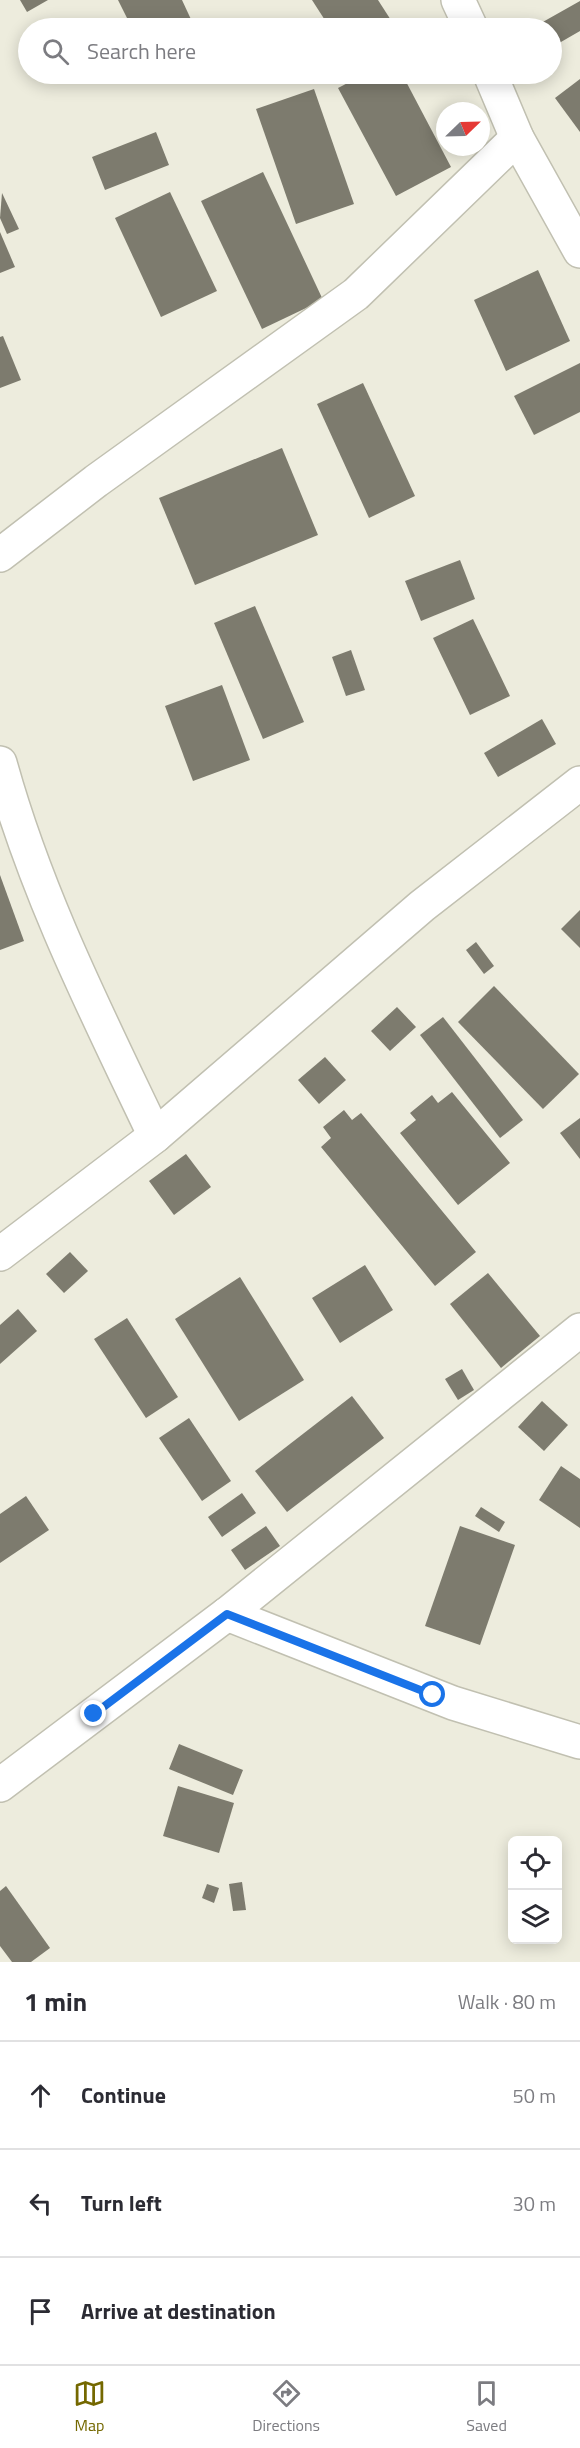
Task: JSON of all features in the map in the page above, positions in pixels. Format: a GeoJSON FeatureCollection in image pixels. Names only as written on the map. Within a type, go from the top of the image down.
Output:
{"type":"FeatureCollection","features":[{"type":"Feature","properties":{"kind":"street"},"geometry":{"type":"LineString","coordinates":[[458,0],[466,18]]}},
{"type":"Feature","properties":{"kind":"street"},"geometry":{"type":"LineString","coordinates":[[494,84],[517,138],[580,251]]}},
{"type":"Feature","properties":{"kind":"street"},"geometry":{"type":"LineString","coordinates":[[0,555],[96,481],[356,294],[517,138]]}},
{"type":"Feature","properties":{"kind":"street"},"geometry":{"type":"LineString","coordinates":[[0,763],[35,871],[58,929],[155,1136]]}},
{"type":"Feature","properties":{"kind":"street"},"geometry":{"type":"LineString","coordinates":[[0,1254],[155,1136],[414,914],[580,783]]}},
{"type":"Feature","properties":{"kind":"street"},"geometry":{"type":"LineString","coordinates":[[0,1785],[227,1614],[580,1330]]}},
{"type":"Feature","properties":{"kind":"street"},"geometry":{"type":"LineString","coordinates":[[227,1614],[453,1703],[580,1742]]}},
{"type":"Feature","properties":{"kind":"building"},"geometry":{"type":"Polygon","coordinates":[[[20,0],[48,0],[27,12],[20,0]]]}},
{"type":"Feature","properties":{"kind":"building"},"geometry":{"type":"Polygon","coordinates":[[[118,0],[182,0],[190,18],[127,18],[118,0]]]}},
{"type":"Feature","properties":{"kind":"building"},"geometry":{"type":"Polygon","coordinates":[[[312,0],[378,0],[390,18],[324,18],[312,0]]]}},
{"type":"Feature","properties":{"kind":"building"},"geometry":{"type":"Polygon","coordinates":[[[580,1],[580,31],[562,41],[562,18],[550,18],[580,1]]]}},
{"type":"Feature","properties":{"kind":"building"},"geometry":{"type":"Polygon","coordinates":[[[580,79],[580,132],[555,98],[580,79]]]}},
{"type":"Feature","properties":{"kind":"building"},"geometry":{"type":"Polygon","coordinates":[[[346,84],[407,84],[436,139],[436,156],[445,156],[451,167],[396,196],[338,88],[346,84]]]}},
{"type":"Feature","properties":{"kind":"building"},"geometry":{"type":"Polygon","coordinates":[[[314,89],[354,204],[296,224],[256,109],[314,89]]]}},
{"type":"Feature","properties":{"kind":"building"},"geometry":{"type":"Polygon","coordinates":[[[156,132],[169,165],[105,190],[92,157],[156,132]]]}},
{"type":"Feature","properties":{"kind":"building"},"geometry":{"type":"Polygon","coordinates":[[[263,172],[323,300],[262,329],[201,201],[263,172]]]}},
{"type":"Feature","properties":{"kind":"building"},"geometry":{"type":"Polygon","coordinates":[[[170,192],[217,291],[161,317],[115,218],[170,192]]]}},
{"type":"Feature","properties":{"kind":"building"},"geometry":{"type":"Polygon","coordinates":[[[2,193],[19,229],[7,234],[0,218],[2,193]]]}},
{"type":"Feature","properties":{"kind":"building"},"geometry":{"type":"Polygon","coordinates":[[[0,232],[15,267],[0,273],[0,232]]]}},
{"type":"Feature","properties":{"kind":"building"},"geometry":{"type":"Polygon","coordinates":[[[538,270],[570,341],[506,371],[474,300],[538,270]]]}},
{"type":"Feature","properties":{"kind":"building"},"geometry":{"type":"Polygon","coordinates":[[[3,336],[21,380],[0,388],[0,337],[3,336]]]}},
{"type":"Feature","properties":{"kind":"building"},"geometry":{"type":"Polygon","coordinates":[[[580,363],[580,412],[534,435],[514,396],[580,363]]]}},
{"type":"Feature","properties":{"kind":"building"},"geometry":{"type":"Polygon","coordinates":[[[363,383],[415,496],[369,518],[317,404],[363,383]]]}},
{"type":"Feature","properties":{"kind":"building"},"geometry":{"type":"Polygon","coordinates":[[[282,448],[318,535],[195,585],[159,498],[282,448]]]}},
{"type":"Feature","properties":{"kind":"building"},"geometry":{"type":"Polygon","coordinates":[[[460,560],[475,599],[421,621],[405,581],[460,560]]]}},
{"type":"Feature","properties":{"kind":"building"},"geometry":{"type":"Polygon","coordinates":[[[255,606],[304,722],[263,739],[214,623],[255,606]]]}},
{"type":"Feature","properties":{"kind":"building"},"geometry":{"type":"Polygon","coordinates":[[[473,619],[510,696],[470,715],[433,638],[473,619]]]}},
{"type":"Feature","properties":{"kind":"building"},"geometry":{"type":"Polygon","coordinates":[[[351,650],[365,690],[346,696],[332,657],[351,650]]]}},
{"type":"Feature","properties":{"kind":"building"},"geometry":{"type":"Polygon","coordinates":[[[222,685],[250,760],[193,781],[165,706],[222,685]]]}},
{"type":"Feature","properties":{"kind":"building"},"geometry":{"type":"Polygon","coordinates":[[[542,719],[556,744],[498,777],[484,753],[542,719]]]}},
{"type":"Feature","properties":{"kind":"building"},"geometry":{"type":"Polygon","coordinates":[[[0,875],[24,941],[0,950],[0,875]]]}},
{"type":"Feature","properties":{"kind":"building"},"geometry":{"type":"Polygon","coordinates":[[[580,910],[580,948],[561,929],[580,910]]]}},
{"type":"Feature","properties":{"kind":"building"},"geometry":{"type":"Polygon","coordinates":[[[476,942],[494,966],[484,974],[466,950],[476,942]]]}},
{"type":"Feature","properties":{"kind":"building"},"geometry":{"type":"Polygon","coordinates":[[[494,986],[579,1074],[543,1109],[458,1022],[494,986]]]}},
{"type":"Feature","properties":{"kind":"building"},"geometry":{"type":"Polygon","coordinates":[[[397,1007],[416,1027],[390,1051],[371,1031],[397,1007]]]}},
{"type":"Feature","properties":{"kind":"building"},"geometry":{"type":"Polygon","coordinates":[[[443,1017],[523,1120],[500,1138],[420,1035],[443,1017]]]}},
{"type":"Feature","properties":{"kind":"building"},"geometry":{"type":"Polygon","coordinates":[[[325,1057],[346,1080],[319,1104],[298,1080],[325,1057]]]}},
{"type":"Feature","properties":{"kind":"building"},"geometry":{"type":"Polygon","coordinates":[[[452,1092],[510,1163],[458,1205],[400,1133],[416,1120],[410,1113],[432,1095],[438,1103],[452,1092]]]}},
{"type":"Feature","properties":{"kind":"building"},"geometry":{"type":"Polygon","coordinates":[[[344,1110],[352,1120],[361,1113],[476,1252],[435,1286],[321,1147],[331,1138],[323,1127],[344,1110]]]}},
{"type":"Feature","properties":{"kind":"building"},"geometry":{"type":"Polygon","coordinates":[[[580,1118],[580,1159],[560,1133],[580,1118]]]}},
{"type":"Feature","properties":{"kind":"building"},"geometry":{"type":"Polygon","coordinates":[[[186,1154],[211,1187],[174,1215],[149,1181],[186,1154]]]}},
{"type":"Feature","properties":{"kind":"building"},"geometry":{"type":"Polygon","coordinates":[[[70,1252],[88,1271],[64,1293],[46,1274],[70,1252]]]}},
{"type":"Feature","properties":{"kind":"building"},"geometry":{"type":"Polygon","coordinates":[[[365,1265],[393,1310],[340,1343],[312,1298],[365,1265]]]}},
{"type":"Feature","properties":{"kind":"building"},"geometry":{"type":"Polygon","coordinates":[[[488,1273],[540,1336],[501,1368],[450,1304],[488,1273]]]}},
{"type":"Feature","properties":{"kind":"building"},"geometry":{"type":"Polygon","coordinates":[[[240,1277],[304,1380],[239,1421],[175,1319],[240,1277]]]}},
{"type":"Feature","properties":{"kind":"building"},"geometry":{"type":"Polygon","coordinates":[[[18,1309],[37,1331],[0,1364],[0,1325],[18,1309]]]}},
{"type":"Feature","properties":{"kind":"building"},"geometry":{"type":"Polygon","coordinates":[[[127,1318],[178,1397],[146,1418],[94,1339],[127,1318]]]}},
{"type":"Feature","properties":{"kind":"building"},"geometry":{"type":"Polygon","coordinates":[[[462,1369],[474,1390],[458,1400],[445,1379],[462,1369]]]}},
{"type":"Feature","properties":{"kind":"building"},"geometry":{"type":"Polygon","coordinates":[[[352,1396],[384,1438],[287,1512],[255,1471],[352,1396]]]}},
{"type":"Feature","properties":{"kind":"building"},"geometry":{"type":"Polygon","coordinates":[[[542,1401],[568,1425],[544,1451],[518,1427],[542,1401]]]}},
{"type":"Feature","properties":{"kind":"building"},"geometry":{"type":"Polygon","coordinates":[[[189,1418],[231,1481],[202,1501],[159,1438],[189,1418]]]}},
{"type":"Feature","properties":{"kind":"building"},"geometry":{"type":"Polygon","coordinates":[[[561,1466],[580,1479],[580,1528],[539,1500],[561,1466]]]}},
{"type":"Feature","properties":{"kind":"building"},"geometry":{"type":"Polygon","coordinates":[[[242,1493],[256,1513],[222,1537],[208,1517],[242,1493]]]}},
{"type":"Feature","properties":{"kind":"building"},"geometry":{"type":"Polygon","coordinates":[[[26,1496],[49,1530],[0,1563],[0,1514],[26,1496]]]}},
{"type":"Feature","properties":{"kind":"building"},"geometry":{"type":"Polygon","coordinates":[[[481,1507],[505,1522],[499,1532],[475,1516],[481,1507]]]}},
{"type":"Feature","properties":{"kind":"building"},"geometry":{"type":"Polygon","coordinates":[[[266,1526],[280,1546],[245,1570],[231,1550],[266,1526]]]}},
{"type":"Feature","properties":{"kind":"building"},"geometry":{"type":"Polygon","coordinates":[[[460,1526],[515,1545],[480,1645],[425,1626],[460,1526]]]}},
{"type":"Feature","properties":{"kind":"building"},"geometry":{"type":"Polygon","coordinates":[[[179,1744],[243,1770],[233,1795],[169,1769],[179,1744]]]}},
{"type":"Feature","properties":{"kind":"building"},"geometry":{"type":"Polygon","coordinates":[[[178,1786],[234,1803],[219,1853],[163,1836],[178,1786]]]}},
{"type":"Feature","properties":{"kind":"building"},"geometry":{"type":"Polygon","coordinates":[[[242,1882],[246,1910],[233,1911],[229,1884],[242,1882]]]}},
{"type":"Feature","properties":{"kind":"building"},"geometry":{"type":"Polygon","coordinates":[[[207,1884],[219,1888],[214,1903],[202,1898],[207,1884]]]}},
{"type":"Feature","properties":{"kind":"building"},"geometry":{"type":"Polygon","coordinates":[[[6,1886],[50,1948],[31,1962],[12,1962],[0,1946],[0,1891],[6,1886]]]}},
{"type":"Feature","properties":{"kind":"route"},"geometry":{"type":"LineString","coordinates":[[94,1714],[227,1614],[433,1695]]}}]}
